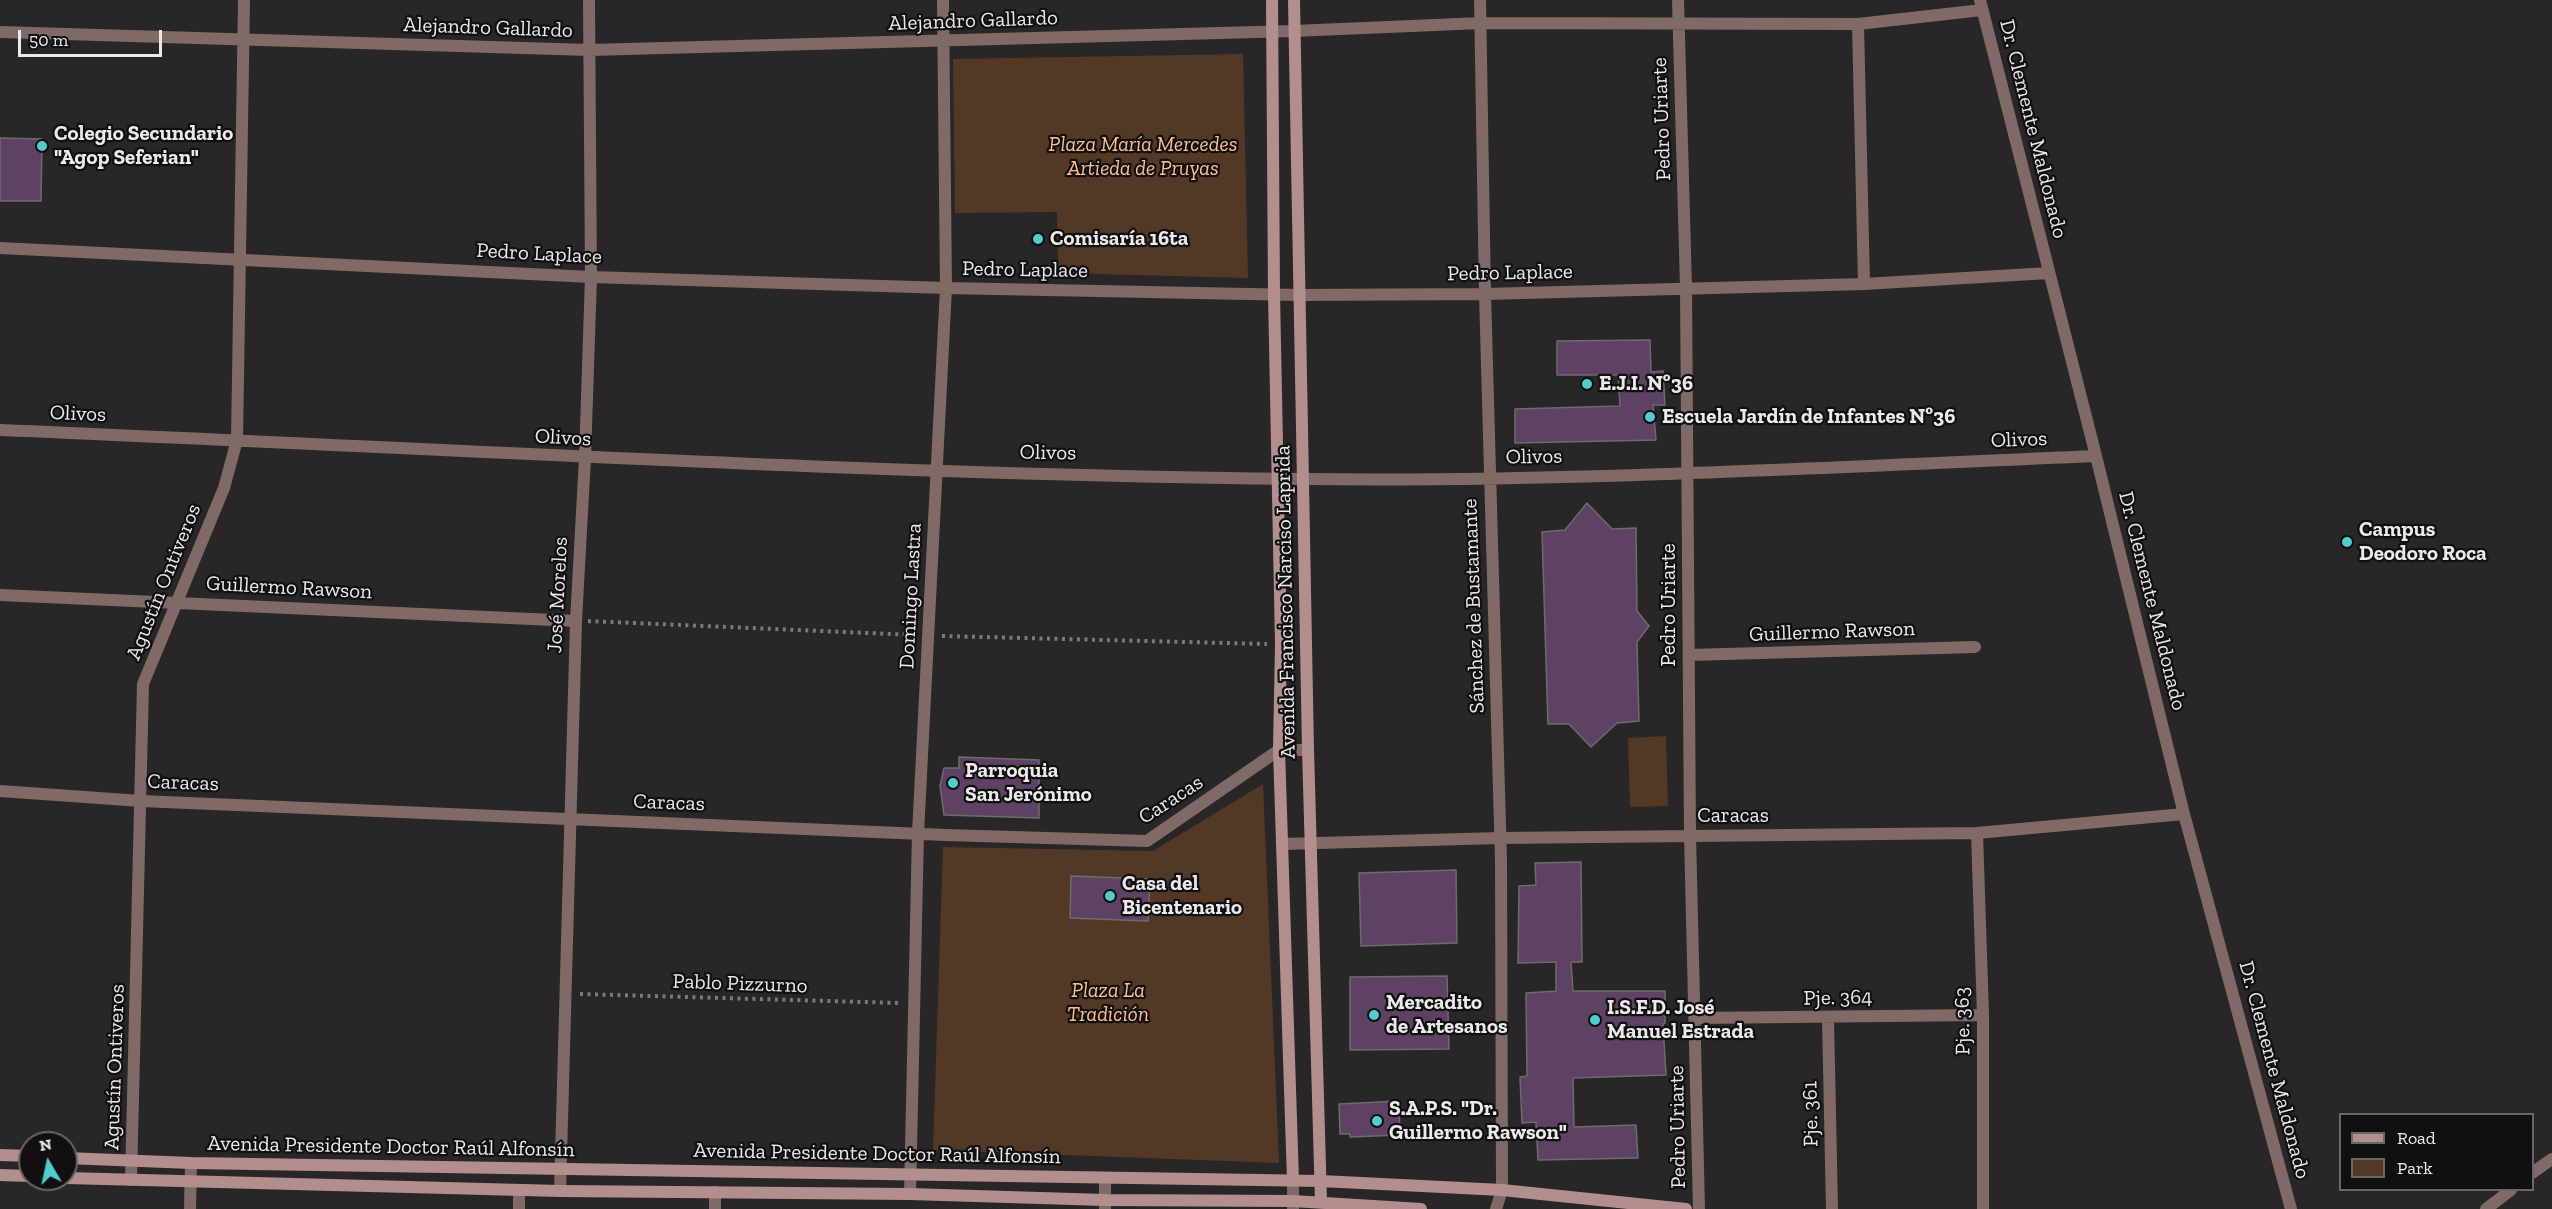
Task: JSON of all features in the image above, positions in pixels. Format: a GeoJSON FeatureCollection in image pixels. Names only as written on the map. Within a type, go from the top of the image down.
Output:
{"type":"FeatureCollection","features":[{"type":"Feature","properties":{"kind":"main road","name":"Avenida Francisco Narciso Laprida"},"geometry":{"type":"LineString","coordinates":[[1272,0],[1274,294],[1281,644],[1279,750],[1293,1181]]}},
{"type":"Feature","properties":{"kind":"main road","name":"Avenida Francisco Narciso Laprida"},"geometry":{"type":"LineString","coordinates":[[1294,0],[1308,750],[1321,1202]]}},
{"type":"Feature","properties":{"kind":"main road"},"geometry":{"type":"LineString","coordinates":[[0,1155],[18,1156]]}},
{"type":"Feature","properties":{"kind":"main road","name":"Avenida Presidente Doctor Raúl Alfonsín"},"geometry":{"type":"LineString","coordinates":[[78,1158],[191,1163],[1321,1180],[1502,1190],[1686,1209]]}},
{"type":"Feature","properties":{"kind":"main road"},"geometry":{"type":"LineString","coordinates":[[0,1175],[18,1176]]}},
{"type":"Feature","properties":{"kind":"main road","name":"Avenida Presidente Doctor Raúl Alfonsín"},"geometry":{"type":"LineString","coordinates":[[78,1178],[560,1191],[910,1194],[1105,1204],[1293,1205],[1321,1202],[1421,1209]]}},
{"type":"Feature","properties":{"kind":"street","name":"Agustín Ontiveros"},"geometry":{"type":"LineString","coordinates":[[131,1180],[143,684],[224,488],[237,440],[244,0]]}},
{"type":"Feature","properties":{"kind":"street","name":"José Morelos"},"geometry":{"type":"LineString","coordinates":[[560,1191],[576,621],[585,458],[591,277],[589,0]]}},
{"type":"Feature","properties":{"kind":"street","name":"Domingo Lastra"},"geometry":{"type":"LineString","coordinates":[[910,1194],[918,833],[946,288],[943,0]]}},
{"type":"Feature","properties":{"kind":"street","name":"Sánchez de Bustamante"},"geometry":{"type":"LineString","coordinates":[[1480,0],[1485,294],[1500,838],[1502,1190],[1496,1209]]}},
{"type":"Feature","properties":{"kind":"street","name":"Pedro Uriarte"},"geometry":{"type":"LineString","coordinates":[[1678,0],[1686,287],[1690,835],[1700,1209]]}},
{"type":"Feature","properties":{"kind":"street","name":"Alejandro Gallardo"},"geometry":{"type":"LineString","coordinates":[[0,32],[589,50],[943,42],[1480,23],[1858,24],[1981,5]]}},
{"type":"Feature","properties":{"kind":"street","name":"Dr. Clemente Maldonado"},"geometry":{"type":"LineString","coordinates":[[1981,5],[2184,814],[2291,1209]]}},
{"type":"Feature","properties":{"kind":"street"},"geometry":{"type":"LineString","coordinates":[[1858,24],[1864,284]]}},
{"type":"Feature","properties":{"kind":"street","name":"Pedro Laplace"},"geometry":{"type":"LineString","coordinates":[[0,248],[591,277],[946,288],[1299,295],[1485,294],[1864,284],[2049,273]]}},
{"type":"Feature","properties":{"kind":"street","name":"Olivos"},"geometry":{"type":"LineString","coordinates":[[0,430],[585,458],[1304,479],[1687,473],[2096,456]]}},
{"type":"Feature","properties":{"kind":"street","name":"Guillermo Rawson"},"geometry":{"type":"LineString","coordinates":[[0,595],[576,621]]}},
{"type":"Feature","properties":{"kind":"street","name":"Guillermo Rawson"},"geometry":{"type":"LineString","coordinates":[[1689,655],[1975,647]]}},
{"type":"Feature","properties":{"kind":"street"},"geometry":{"type":"LineString","coordinates":[[1279,750],[1308,750]]}},
{"type":"Feature","properties":{"kind":"street","name":"Caracas"},"geometry":{"type":"LineString","coordinates":[[0,791],[141,801],[1147,842],[1279,750]]}},
{"type":"Feature","properties":{"kind":"street","name":"Caracas"},"geometry":{"type":"LineString","coordinates":[[1282,844],[1500,838],[1977,833],[2184,814]]}},
{"type":"Feature","properties":{"kind":"street","name":"Pje. 363"},"geometry":{"type":"LineString","coordinates":[[1977,833],[1983,1015],[1983,1209]]}},
{"type":"Feature","properties":{"kind":"street","name":"Pje. 364"},"geometry":{"type":"LineString","coordinates":[[1695,1018],[1983,1015]]}},
{"type":"Feature","properties":{"kind":"street","name":"Pje. 361"},"geometry":{"type":"LineString","coordinates":[[1828,1018],[1833,1209]]}},
{"type":"Feature","properties":{"kind":"street"},"geometry":{"type":"LineString","coordinates":[[2534,1172],[2552,1159]]}},
{"type":"Feature","properties":{"kind":"street"},"geometry":{"type":"LineString","coordinates":[[190,1209],[191,1163]]}},
{"type":"Feature","properties":{"kind":"street"},"geometry":{"type":"LineString","coordinates":[[1105,1178],[1105,1204]]}},
{"type":"Feature","properties":{"kind":"street"},"geometry":{"type":"LineString","coordinates":[[1293,1181],[1293,1205]]}},
{"type":"Feature","properties":{"kind":"street"},"geometry":{"type":"LineString","coordinates":[[519,1190],[519,1209]]}},
{"type":"Feature","properties":{"kind":"street"},"geometry":{"type":"LineString","coordinates":[[2486,1209],[2510,1191]]}},
{"type":"Feature","properties":{"kind":"street"},"geometry":{"type":"LineString","coordinates":[[715,1192],[715,1209]]}},
{"type":"Feature","properties":{"kind":"path","name":"Pablo Pizzurno"},"geometry":{"type":"LineString","coordinates":[[565,994],[914,1004]]}},
{"type":"Feature","properties":{"kind":"green space","name":"Plaza María Mercedes Artieda de Pruyas"},"geometry":{"type":"Polygon","coordinates":[[[1243,54],[1248,278],[1058,273],[1057,212],[955,213],[953,59],[1243,54]]]}},
{"type":"Feature","properties":{"kind":"green space"},"geometry":{"type":"Polygon","coordinates":[[[1666,736],[1668,806],[1630,807],[1628,738],[1666,736]]]}},
{"type":"Feature","properties":{"kind":"green space","name":"Plaza La Tradición"},"geometry":{"type":"Polygon","coordinates":[[[1263,784],[1279,1163],[933,1150],[943,847],[1153,851],[1263,784]]]}},
{"type":"Feature","properties":{"kind":"building","name":"Colegio Secundario \"Agop Seferian\""},"geometry":{"type":"Polygon","coordinates":[[[0,138],[42,139],[41,201],[0,201],[0,138]]]}},
{"type":"Feature","properties":{"kind":"building","name":"Escuela Jardín de Infantes Nº36"},"geometry":{"type":"Polygon","coordinates":[[[1650,340],[1651,372],[1663,371],[1665,405],[1653,405],[1656,440],[1515,443],[1515,409],[1620,406],[1618,375],[1557,375],[1557,341],[1650,340]]]}},
{"type":"Feature","properties":{"kind":"building"},"geometry":{"type":"Polygon","coordinates":[[[1587,503],[1612,529],[1636,528],[1637,611],[1649,626],[1637,642],[1639,721],[1617,723],[1591,747],[1569,724],[1548,724],[1542,532],[1565,530],[1587,503]]]}},
{"type":"Feature","properties":{"kind":"building","name":"Parroquia San Jerónimo"},"geometry":{"type":"Polygon","coordinates":[[[959,757],[1039,760],[1039,818],[944,815],[940,786],[944,768],[959,768],[959,757]]]}},
{"type":"Feature","properties":{"kind":"building","name":"I.S.F.D. José Manuel Estrada"},"geometry":{"type":"Polygon","coordinates":[[[1581,862],[1582,962],[1571,962],[1573,991],[1665,991],[1665,1023],[1663,1024],[1666,1075],[1573,1078],[1574,1127],[1636,1125],[1638,1158],[1538,1160],[1536,1122],[1522,1123],[1520,1077],[1527,1076],[1526,993],[1556,991],[1556,962],[1518,963],[1519,886],[1536,885],[1535,863],[1581,862]]]}},
{"type":"Feature","properties":{"kind":"building"},"geometry":{"type":"Polygon","coordinates":[[[1456,870],[1457,943],[1361,946],[1359,873],[1456,870]]]}},
{"type":"Feature","properties":{"kind":"building"},"geometry":{"type":"Polygon","coordinates":[[[1071,876],[1150,879],[1148,921],[1070,918],[1071,876]]]}},
{"type":"Feature","properties":{"kind":"building"},"geometry":{"type":"Polygon","coordinates":[[[1447,976],[1449,1049],[1350,1050],[1350,977],[1447,976]]]}},
{"type":"Feature","properties":{"kind":"building","name":"S.A.P.S. \"Dr. Guillermo Rawson\""},"geometry":{"type":"Polygon","coordinates":[[[1399,1101],[1400,1135],[1350,1137],[1350,1134],[1340,1134],[1339,1104],[1399,1101]]]}},
{"type":"Feature","properties":{"kind":"place","name":"Colegio Secundario \"Agop Seferian\""},"geometry":{"type":"Point","coordinates":[42,146]}},
{"type":"Feature","properties":{"kind":"place","name":"Comisaría 16ta"},"geometry":{"type":"Point","coordinates":[1038,239]}},
{"type":"Feature","properties":{"kind":"place","name":"E.J.I. Nº36"},"geometry":{"type":"Point","coordinates":[1587,384]}},
{"type":"Feature","properties":{"kind":"place","name":"Escuela Jardín de Infantes Nº36"},"geometry":{"type":"Point","coordinates":[1650,417]}},
{"type":"Feature","properties":{"kind":"place","name":"Campus Deodoro Roca"},"geometry":{"type":"Point","coordinates":[2347,542]}},
{"type":"Feature","properties":{"kind":"place","name":"Parroquia San Jerónimo"},"geometry":{"type":"Point","coordinates":[953,783]}},
{"type":"Feature","properties":{"kind":"place","name":"Casa del Bicentenario"},"geometry":{"type":"Point","coordinates":[1110,896]}},
{"type":"Feature","properties":{"kind":"place","name":"Mercadito de Artesanos"},"geometry":{"type":"Point","coordinates":[1374,1015]}},
{"type":"Feature","properties":{"kind":"place","name":"I.S.F.D. José Manuel Estrada"},"geometry":{"type":"Point","coordinates":[1595,1020]}},
{"type":"Feature","properties":{"kind":"place","name":"S.A.P.S. \"Dr. Guillermo Rawson\""},"geometry":{"type":"Point","coordinates":[1377,1121]}}]}
